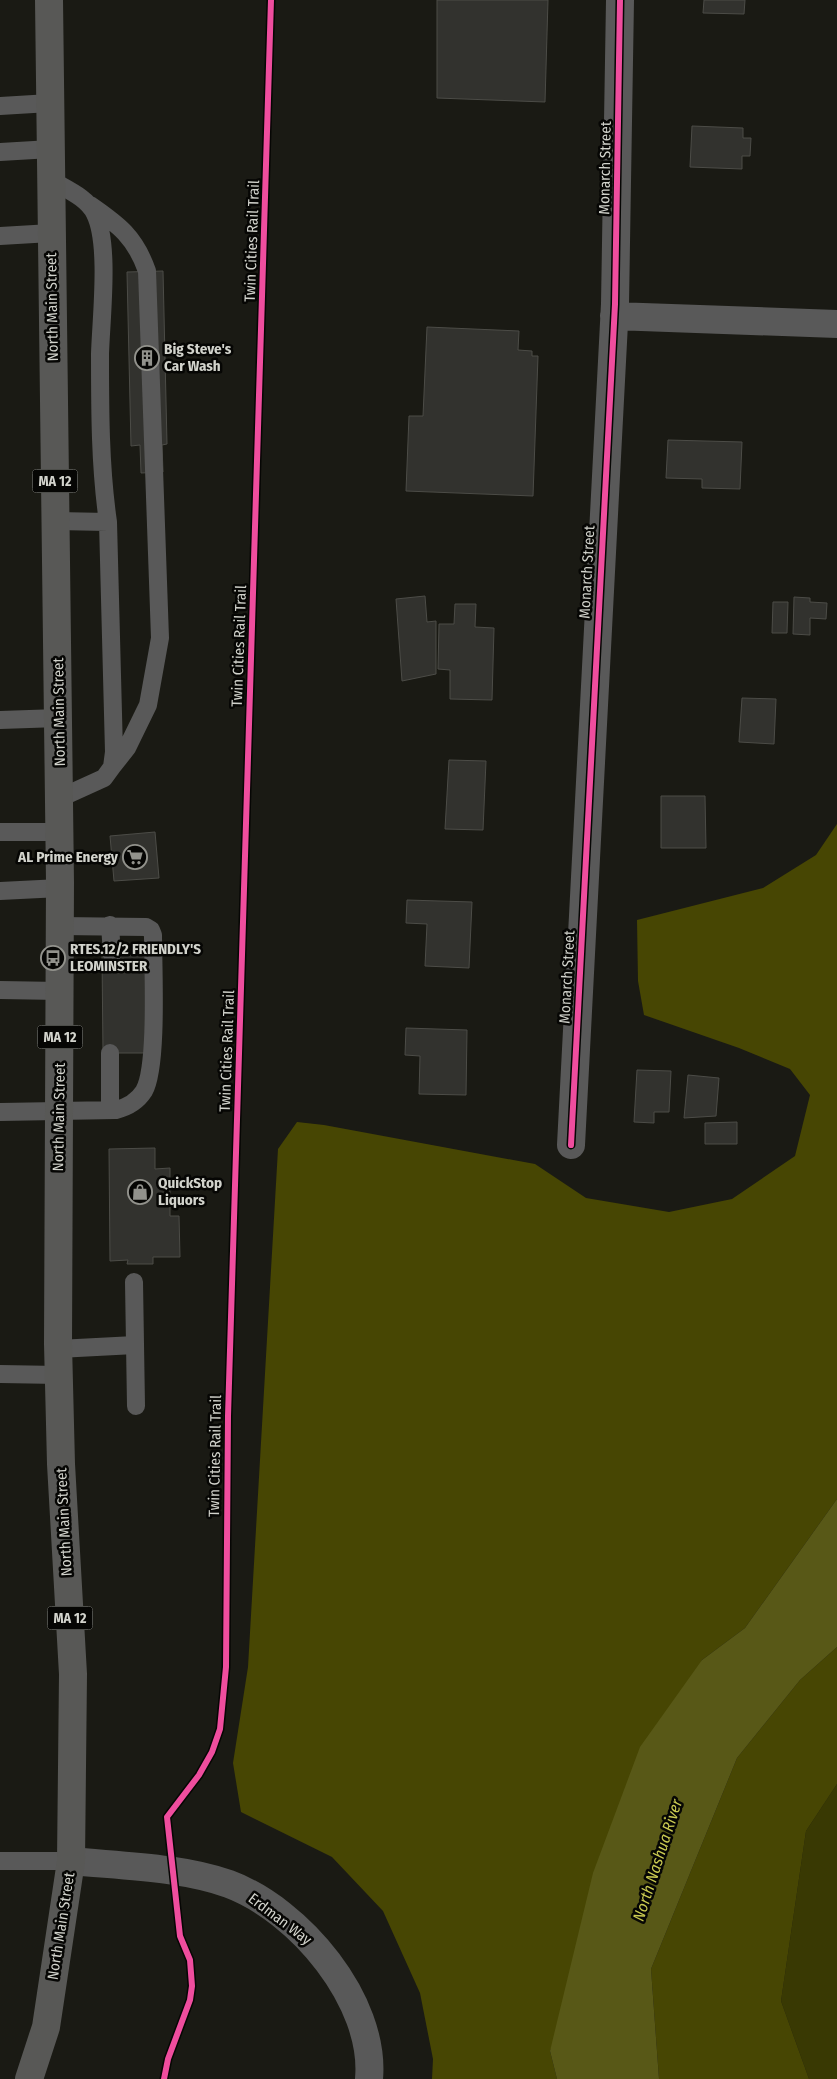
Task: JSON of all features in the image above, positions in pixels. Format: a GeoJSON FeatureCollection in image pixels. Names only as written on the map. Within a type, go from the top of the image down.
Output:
{"type":"FeatureCollection","features":[{"type":"Feature","properties":{"kind":"highway","name":"North Main Street"},"geometry":{"type":"LineString","coordinates":[[29,2079],[46,2027],[71,1861],[73,1674],[61,1464],[58,1362],[60,798],[49,0]]}},
{"type":"Feature","properties":{"kind":"street","name":"Monarch Street"},"geometry":{"type":"LineString","coordinates":[[571,1145],[614,316],[620,0]]}},
{"type":"Feature","properties":{"kind":"street"},"geometry":{"type":"LineString","coordinates":[[614,316],[837,324]]}},
{"type":"Feature","properties":{"kind":"street","name":"Erdman Way"},"geometry":{"type":"LineString","coordinates":[[71,1861],[173,1872],[212,1879],[244,1892],[272,1910],[314,1943],[340,1978],[360,2016],[370,2064],[369,2079]]}},
{"type":"Feature","properties":{"kind":"lane"},"geometry":{"type":"LineString","coordinates":[[0,106],[50,103]]}},
{"type":"Feature","properties":{"kind":"lane"},"geometry":{"type":"LineString","coordinates":[[0,152],[51,149]]}},
{"type":"Feature","properties":{"kind":"lane"},"geometry":{"type":"LineString","coordinates":[[51,180],[111,220],[136,244],[148,271],[160,638],[148,705],[126,748],[104,778],[60,798]]}},
{"type":"Feature","properties":{"kind":"lane"},"geometry":{"type":"LineString","coordinates":[[90,205],[96,216],[102,236],[100,355],[102,463],[108,522],[114,752],[112,768]]}},
{"type":"Feature","properties":{"kind":"lane"},"geometry":{"type":"LineString","coordinates":[[0,236],[52,233]]}},
{"type":"Feature","properties":{"kind":"lane"},"geometry":{"type":"LineString","coordinates":[[56,521],[108,522]]}},
{"type":"Feature","properties":{"kind":"lane"},"geometry":{"type":"LineString","coordinates":[[0,720],[59,718]]}},
{"type":"Feature","properties":{"kind":"lane"},"geometry":{"type":"LineString","coordinates":[[0,832],[60,832]]}},
{"type":"Feature","properties":{"kind":"lane"},"geometry":{"type":"LineString","coordinates":[[0,891],[60,888]]}},
{"type":"Feature","properties":{"kind":"lane"},"geometry":{"type":"LineString","coordinates":[[110,925],[112,955]]}},
{"type":"Feature","properties":{"kind":"lane"},"geometry":{"type":"LineString","coordinates":[[0,1112],[59,1113],[110,1110],[129,1106],[136,1101],[144,1092],[148,1081],[152,1058],[153,935],[151,930],[146,926],[60,926]]}},
{"type":"Feature","properties":{"kind":"lane"},"geometry":{"type":"LineString","coordinates":[[0,990],[60,990]]}},
{"type":"Feature","properties":{"kind":"lane"},"geometry":{"type":"LineString","coordinates":[[110,1054],[110,1110]]}},
{"type":"Feature","properties":{"kind":"lane"},"geometry":{"type":"LineString","coordinates":[[134,1282],[136,1406]]}},
{"type":"Feature","properties":{"kind":"lane"},"geometry":{"type":"LineString","coordinates":[[0,1374],[135,1345]]}},
{"type":"Feature","properties":{"kind":"lane"},"geometry":{"type":"LineString","coordinates":[[0,1861],[71,1861]]}},
{"type":"Feature","properties":{"kind":"shaded area"},"geometry":{"type":"Polygon","coordinates":[[[837,824],[837,1499],[745,1628],[702,1660],[550,2051],[557,2079],[432,2079],[433,2059],[420,1993],[383,1911],[332,1857],[241,1812],[233,1763],[248,1667],[278,1149],[297,1122],[324,1125],[535,1164],[586,1198],[669,1212],[732,1199],[795,1156],[810,1095],[790,1069],[739,1048],[644,1015],[638,981],[637,920],[763,888],[816,855],[837,824]]]}},
{"type":"Feature","properties":{"kind":"shaded area"},"geometry":{"type":"Polygon","coordinates":[[[837,1647],[837,1784],[806,1831],[781,2001],[809,2079],[659,2079],[651,1969],[737,1758],[800,1680],[837,1647]]]}},
{"type":"Feature","properties":{"kind":"shaded area"},"geometry":{"type":"Polygon","coordinates":[[[837,1784],[837,2079],[809,2079],[781,2001],[806,1831],[837,1784]]]}},
{"type":"Feature","properties":{"kind":"water","name":"North Nashua River"},"geometry":{"type":"Polygon","coordinates":[[[837,1499],[837,1647],[800,1680],[737,1758],[651,1969],[659,2079],[557,2079],[550,2051],[593,1873],[640,1747],[702,1660],[745,1628],[837,1499]]]}},
{"type":"Feature","properties":{"kind":"building"},"geometry":{"type":"Polygon","coordinates":[[[437,0],[548,0],[545,102],[437,98],[437,0]]]}},
{"type":"Feature","properties":{"kind":"building"},"geometry":{"type":"Polygon","coordinates":[[[704,0],[745,0],[744,14],[703,13],[704,0]]]}},
{"type":"Feature","properties":{"kind":"building"},"geometry":{"type":"Polygon","coordinates":[[[692,126],[743,128],[743,138],[751,138],[750,156],[742,156],[742,169],[690,167],[692,126]]]}},
{"type":"Feature","properties":{"kind":"building","name":"Big Steve's Car Wash"},"geometry":{"type":"Polygon","coordinates":[[[163,271],[167,444],[162,445],[163,472],[141,473],[140,445],[131,446],[127,272],[163,271]]]}},
{"type":"Feature","properties":{"kind":"building"},"geometry":{"type":"Polygon","coordinates":[[[427,327],[519,331],[518,350],[532,351],[532,356],[538,356],[533,496],[406,491],[409,416],[423,416],[427,327]]]}},
{"type":"Feature","properties":{"kind":"building"},"geometry":{"type":"Polygon","coordinates":[[[668,440],[742,442],[740,489],[702,488],[702,479],[666,478],[668,440]]]}},
{"type":"Feature","properties":{"kind":"building"},"geometry":{"type":"Polygon","coordinates":[[[425,596],[427,622],[436,621],[436,674],[402,681],[396,599],[425,596]]]}},
{"type":"Feature","properties":{"kind":"building"},"geometry":{"type":"Polygon","coordinates":[[[794,597],[810,598],[810,602],[827,603],[826,619],[810,618],[810,635],[793,634],[794,597]]]}},
{"type":"Feature","properties":{"kind":"building"},"geometry":{"type":"Polygon","coordinates":[[[773,602],[788,602],[787,633],[772,633],[773,602]]]}},
{"type":"Feature","properties":{"kind":"building"},"geometry":{"type":"Polygon","coordinates":[[[455,604],[476,604],[475,627],[494,628],[492,700],[450,699],[450,670],[438,669],[439,624],[454,624],[455,604]]]}},
{"type":"Feature","properties":{"kind":"building"},"geometry":{"type":"Polygon","coordinates":[[[742,698],[776,699],[774,744],[739,742],[742,698]]]}},
{"type":"Feature","properties":{"kind":"building"},"geometry":{"type":"Polygon","coordinates":[[[449,760],[486,761],[483,830],[445,829],[449,760]]]}},
{"type":"Feature","properties":{"kind":"building"},"geometry":{"type":"Polygon","coordinates":[[[661,796],[705,796],[706,848],[661,848],[661,796]]]}},
{"type":"Feature","properties":{"kind":"building","name":"AL Prime Energy"},"geometry":{"type":"Polygon","coordinates":[[[155,832],[159,878],[114,881],[110,836],[155,832]]]}},
{"type":"Feature","properties":{"kind":"building"},"geometry":{"type":"Polygon","coordinates":[[[407,900],[472,902],[469,968],[425,966],[427,924],[406,923],[407,900]]]}},
{"type":"Feature","properties":{"kind":"building"},"geometry":{"type":"Polygon","coordinates":[[[102,955],[146,955],[148,1053],[103,1053],[102,955]]]}},
{"type":"Feature","properties":{"kind":"building"},"geometry":{"type":"Polygon","coordinates":[[[406,1028],[467,1030],[466,1095],[419,1094],[420,1056],[405,1055],[406,1028]]]}},
{"type":"Feature","properties":{"kind":"building"},"geometry":{"type":"Polygon","coordinates":[[[637,1070],[671,1071],[669,1112],[654,1112],[654,1123],[634,1122],[637,1070]]]}},
{"type":"Feature","properties":{"kind":"building"},"geometry":{"type":"Polygon","coordinates":[[[688,1075],[719,1078],[716,1116],[684,1118],[688,1075]]]}},
{"type":"Feature","properties":{"kind":"building"},"geometry":{"type":"Polygon","coordinates":[[[737,1122],[737,1144],[705,1144],[705,1123],[737,1122]]]}},
{"type":"Feature","properties":{"kind":"building","name":"QuickStop Liquors"},"geometry":{"type":"Polygon","coordinates":[[[155,1148],[155,1169],[170,1168],[170,1216],[179,1216],[180,1257],[153,1257],[153,1264],[127,1264],[128,1260],[110,1261],[109,1149],[155,1148]]]}},
{"type":"Feature","properties":{"kind":"cycle path","name":"Twin Cities Rail Trail"},"geometry":{"type":"LineString","coordinates":[[164,2079],[168,2059],[190,2000],[192,1986],[190,1960],[180,1936],[167,1817],[199,1775],[212,1752],[220,1729],[226,1667],[228,1416],[271,0]]}},
{"type":"Feature","properties":{"kind":"cycle path"},"geometry":{"type":"LineString","coordinates":[[571,1145],[615,304],[620,0]]}},
{"type":"Feature","properties":{"kind":"place","name":"Big Steve's Car Wash"},"geometry":{"type":"Point","coordinates":[147,358]}},
{"type":"Feature","properties":{"kind":"place","name":"AL Prime Energy"},"geometry":{"type":"Point","coordinates":[135,857]}},
{"type":"Feature","properties":{"kind":"place","name":"RTES.12/2 FRIENDLY'S LEOMINSTER"},"geometry":{"type":"Point","coordinates":[53,958]}},
{"type":"Feature","properties":{"kind":"place","name":"QuickStop Liquors"},"geometry":{"type":"Point","coordinates":[140,1192]}}]}
